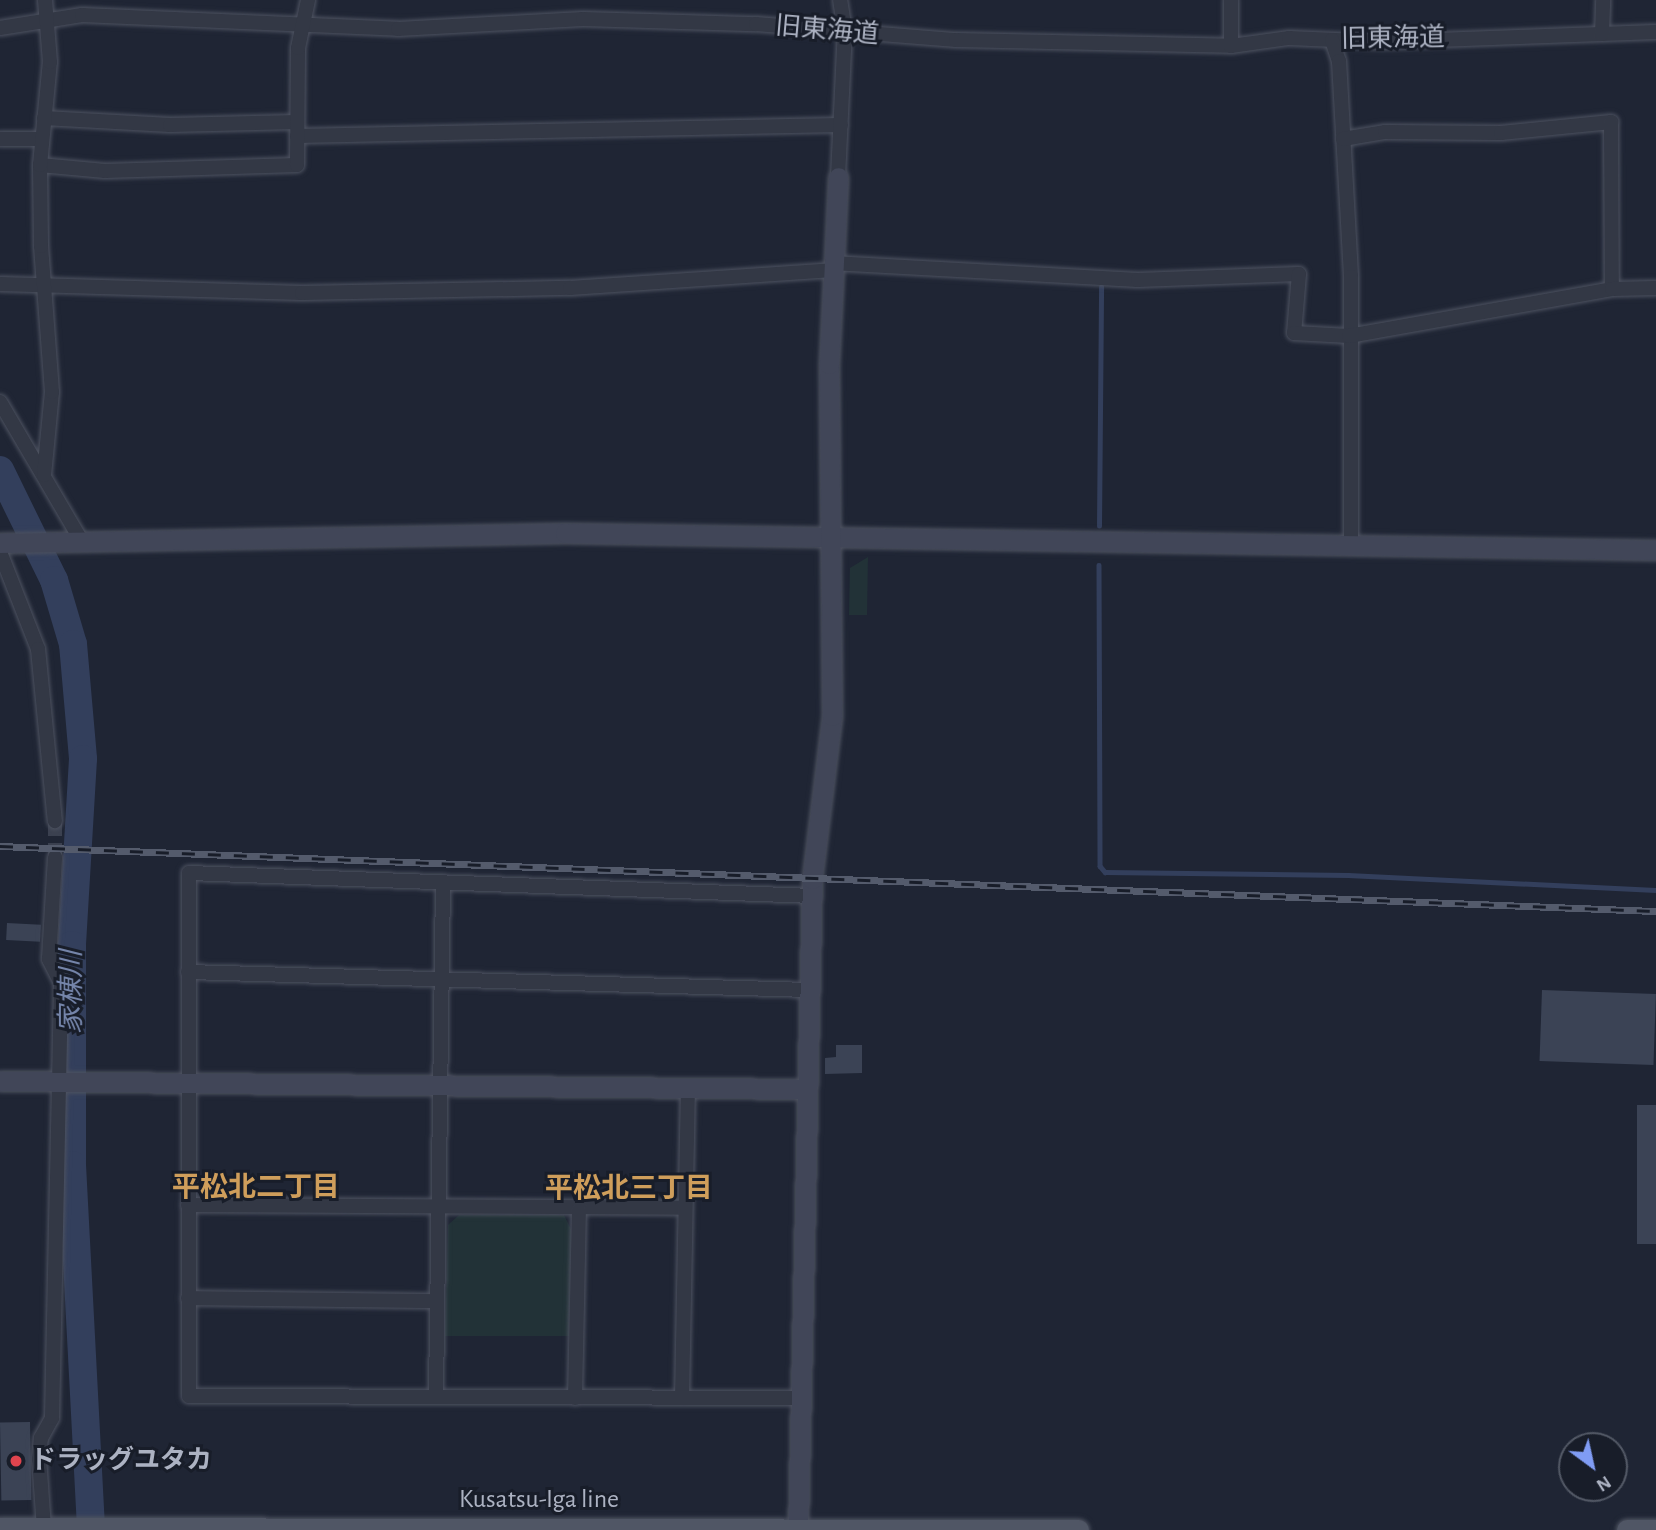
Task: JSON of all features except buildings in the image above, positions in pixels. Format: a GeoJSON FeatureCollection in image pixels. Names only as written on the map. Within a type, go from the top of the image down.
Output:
{"type":"FeatureCollection","features":[{"type":"Feature","properties":{"kind":"main road","name":"Kusatsu-Iga line"},"geometry":{"type":"LineString","coordinates":[[0,1528],[1078,1530]]}},
{"type":"Feature","properties":{"kind":"main road"},"geometry":{"type":"LineString","coordinates":[[1628,1530],[1656,1530]]}},
{"type":"Feature","properties":{"kind":"street"},"geometry":{"type":"LineString","coordinates":[[44,475],[52,392],[44,284],[40,165],[48,18],[45,0]]}},
{"type":"Feature","properties":{"kind":"street"},"geometry":{"type":"LineString","coordinates":[[40,165],[105,171],[297,165],[298,48],[308,0]]}},
{"type":"Feature","properties":{"kind":"street"},"geometry":{"type":"LineString","coordinates":[[798,1530],[805,1090],[812,896],[832,716],[829,536],[832,266],[845,31],[840,0]]}},
{"type":"Feature","properties":{"kind":"street"},"geometry":{"type":"LineString","coordinates":[[1231,0],[1231,46]]}},
{"type":"Feature","properties":{"kind":"street"},"geometry":{"type":"LineString","coordinates":[[1602,34],[1603,0]]}},
{"type":"Feature","properties":{"kind":"street","name":"旧東海道"},"geometry":{"type":"LineString","coordinates":[[0,29],[48,18],[398,29],[583,19],[845,31],[956,40],[1231,46],[1332,40],[1656,32]]}},
{"type":"Feature","properties":{"kind":"street"},"geometry":{"type":"LineString","coordinates":[[1332,40],[1339,61],[1343,139],[1349,336],[1351,548]]}},
{"type":"Feature","properties":{"kind":"street"},"geometry":{"type":"LineString","coordinates":[[44,118],[297,129],[841,125]]}},
{"type":"Feature","properties":{"kind":"street"},"geometry":{"type":"LineString","coordinates":[[1343,139],[1385,132],[1501,133],[1611,122],[1612,289]]}},
{"type":"Feature","properties":{"kind":"street"},"geometry":{"type":"LineString","coordinates":[[0,139],[42,139]]}},
{"type":"Feature","properties":{"kind":"street"},"geometry":{"type":"LineString","coordinates":[[0,284],[302,293],[570,288],[832,266],[1138,280],[1298,274],[1294,333],[1349,336],[1612,289],[1656,288]]}},
{"type":"Feature","properties":{"kind":"street"},"geometry":{"type":"LineString","coordinates":[[0,402],[44,475],[77,543]]}},
{"type":"Feature","properties":{"kind":"street"},"geometry":{"type":"LineString","coordinates":[[55,821],[38,649],[1,546],[565,533],[1351,548],[1656,550]]}},
{"type":"Feature","properties":{"kind":"street"},"geometry":{"type":"LineString","coordinates":[[54,1528],[39,1459],[41,1438],[52,1418],[61,1082],[61,983],[49,960],[55,857]]}},
{"type":"Feature","properties":{"kind":"street"},"geometry":{"type":"LineString","coordinates":[[801,1398],[189,1396],[189,873],[812,896]]}},
{"type":"Feature","properties":{"kind":"street"},"geometry":{"type":"LineString","coordinates":[[436,1395],[443,884]]}},
{"type":"Feature","properties":{"kind":"street"},"geometry":{"type":"LineString","coordinates":[[188,972],[810,990]]}},
{"type":"Feature","properties":{"kind":"street"},"geometry":{"type":"LineString","coordinates":[[0,1081],[688,1092],[805,1090]]}},
{"type":"Feature","properties":{"kind":"street"},"geometry":{"type":"LineString","coordinates":[[682,1398],[688,1092]]}},
{"type":"Feature","properties":{"kind":"street"},"geometry":{"type":"LineString","coordinates":[[188,1205],[685,1208]]}},
{"type":"Feature","properties":{"kind":"street"},"geometry":{"type":"LineString","coordinates":[[575,1398],[579,1209]]}},
{"type":"Feature","properties":{"kind":"street"},"geometry":{"type":"LineString","coordinates":[[188,1298],[438,1301]]}},
{"type":"Feature","properties":{"kind":"shaded area"},"geometry":{"type":"Polygon","coordinates":[[[868,557],[867,615],[849,615],[850,568],[868,557]]]}},
{"type":"Feature","properties":{"kind":"shaded area"},"geometry":{"type":"Polygon","coordinates":[[[459,1215],[564,1215],[571,1229],[569,1336],[445,1336],[448,1225],[459,1215]]]}},
{"type":"Feature","properties":{"kind":"waterway"},"geometry":{"type":"LineString","coordinates":[[1099,526],[1101,287]]}},
{"type":"Feature","properties":{"kind":"waterway","name":"家棟川"},"geometry":{"type":"LineString","coordinates":[[0,470],[54,580],[73,644],[83,759],[72,945],[72,1165],[91,1530]]}},
{"type":"Feature","properties":{"kind":"waterway"},"geometry":{"type":"LineString","coordinates":[[1099,565],[1100,866],[1105,872],[1348,875],[1656,890]]}},
{"type":"Feature","properties":{"kind":"tunnel"},"geometry":{"type":"LineString","coordinates":[[55,821],[55,857]]}},
{"type":"Feature","properties":{"kind":"railway"},"geometry":{"type":"LineString","coordinates":[[0,846],[1656,911]]}},
{"type":"Feature","properties":{"kind":"place","name":"ドラッグユタカ"},"geometry":{"type":"Point","coordinates":[16,1461]}},
{"type":"Feature","properties":{"kind":"district","name":"平松北二丁目"},"geometry":{"type":"Point","coordinates":[256,1188]}},
{"type":"Feature","properties":{"kind":"district","name":"平松北三丁目"},"geometry":{"type":"Point","coordinates":[629,1189]}}]}
